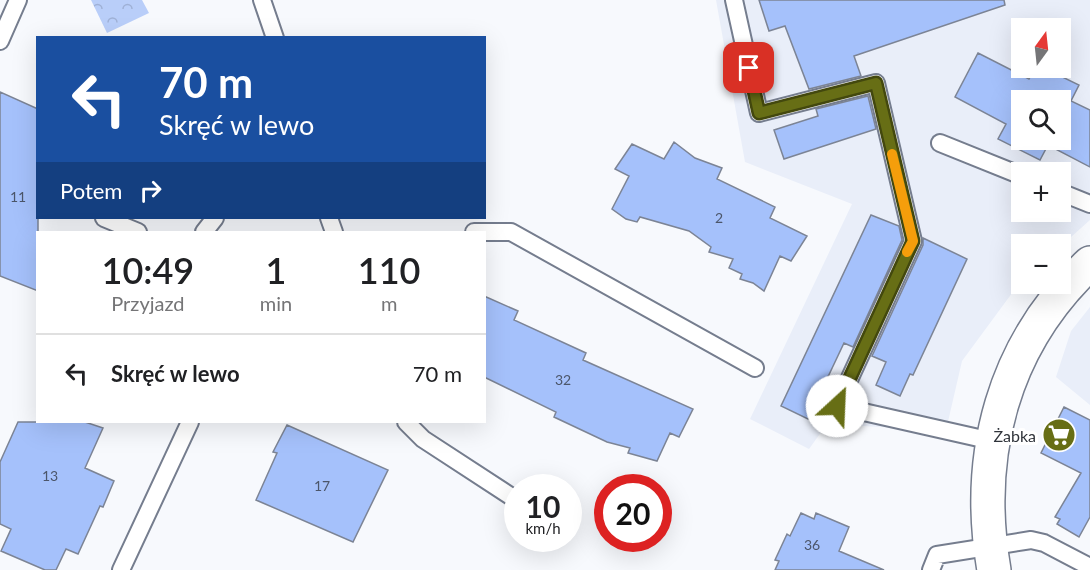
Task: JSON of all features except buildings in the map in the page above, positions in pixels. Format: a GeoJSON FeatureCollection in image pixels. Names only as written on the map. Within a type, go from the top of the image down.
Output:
{"type":"FeatureCollection","features":[{"type":"Feature","properties":{"kind":"street"},"geometry":{"type":"LineString","coordinates":[[992,558],[987,504],[988,467],[1011,376],[1030,338],[1055,301],[1090,263]]}},
{"type":"Feature","properties":{"kind":"lane"},"geometry":{"type":"LineString","coordinates":[[0,41],[18,0]]}},
{"type":"Feature","properties":{"kind":"lane"},"geometry":{"type":"LineString","coordinates":[[262,0],[274,36]]}},
{"type":"Feature","properties":{"kind":"lane"},"geometry":{"type":"LineString","coordinates":[[734,0],[759,113],[876,83],[913,241],[837,406],[993,441]]}},
{"type":"Feature","properties":{"kind":"lane"},"geometry":{"type":"LineString","coordinates":[[940,143],[1011,172]]}},
{"type":"Feature","properties":{"kind":"lane"},"geometry":{"type":"LineString","coordinates":[[1071,196],[1090,204]]}},
{"type":"Feature","properties":{"kind":"lane"},"geometry":{"type":"LineString","coordinates":[[106,219],[136,231]]}},
{"type":"Feature","properties":{"kind":"lane"},"geometry":{"type":"LineString","coordinates":[[205,231],[214,219]]}},
{"type":"Feature","properties":{"kind":"lane"},"geometry":{"type":"LineString","coordinates":[[486,232],[511,232],[755,368]]}},
{"type":"Feature","properties":{"kind":"lane"},"geometry":{"type":"LineString","coordinates":[[121,570],[190,423]]}},
{"type":"Feature","properties":{"kind":"lane"},"geometry":{"type":"LineString","coordinates":[[407,423],[423,439],[504,492]]}},
{"type":"Feature","properties":{"kind":"lane"},"geometry":{"type":"LineString","coordinates":[[931,570],[937,555],[992,558],[1031,540],[1044,543],[1090,567]]}},
{"type":"Feature","properties":{"kind":"shaded area"},"geometry":{"type":"Polygon","coordinates":[[[716,0],[1090,0],[1090,220],[1071,237],[1071,234],[1011,234],[1011,294],[962,361],[944,439],[899,428],[827,424],[809,449],[750,419],[852,204],[745,162],[716,0]]]}},
{"type":"Feature","properties":{"kind":"shaded area"},"geometry":{"type":"Polygon","coordinates":[[[1090,307],[1090,405],[1056,377],[1071,331],[1090,307]]]}},
{"type":"Feature","properties":{"kind":"green space"},"geometry":{"type":"Polygon","coordinates":[[[91,0],[142,0],[149,13],[107,33],[91,0]]]}},
{"type":"Feature","properties":{"kind":"slow traffic"},"geometry":{"type":"LineString","coordinates":[[892,154],[913,241],[907,252]]}},
{"type":"Feature","properties":{"kind":"place","name":"Żabka"},"geometry":{"type":"Point","coordinates":[1059,435]}},
{"type":"Feature","properties":{"kind":"route"},"geometry":{"type":"LineString","coordinates":[[749,68],[759,113],[876,83],[913,241],[837,406]]}}]}
